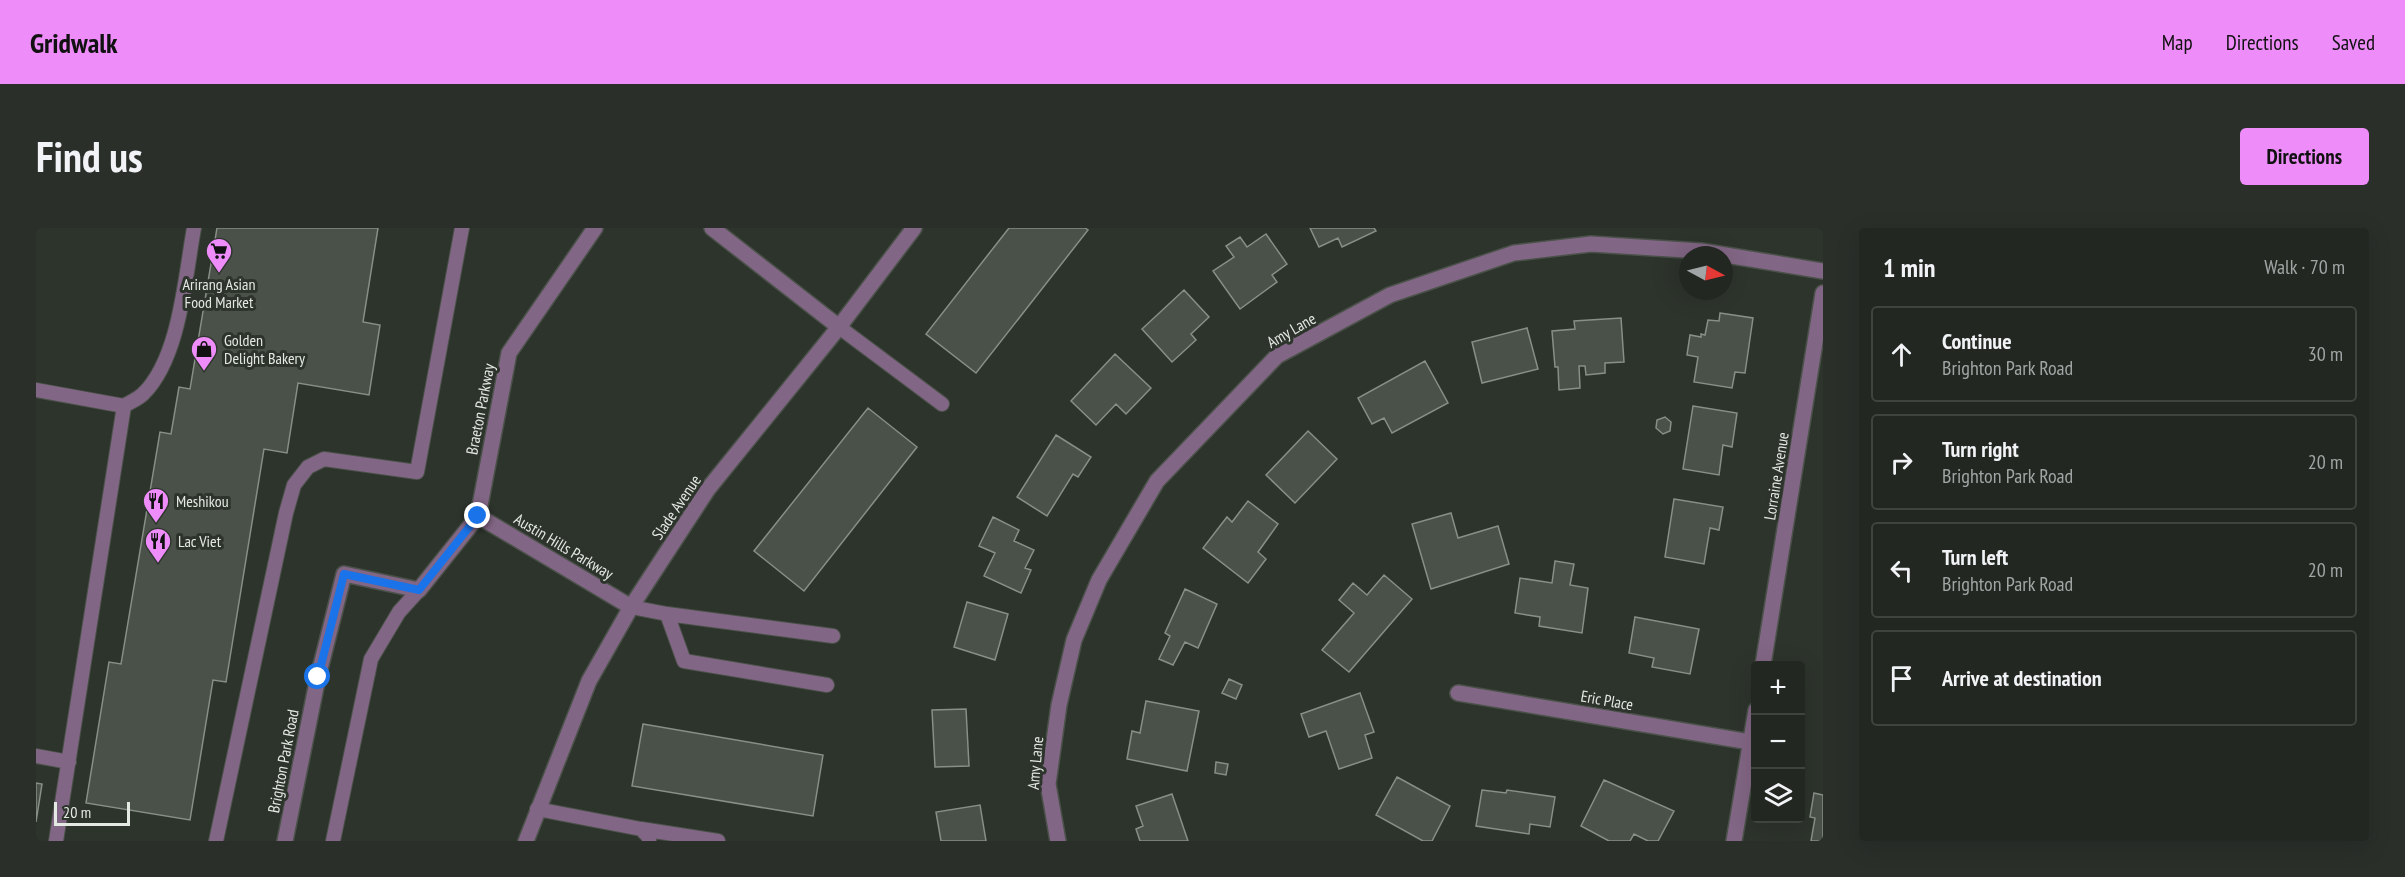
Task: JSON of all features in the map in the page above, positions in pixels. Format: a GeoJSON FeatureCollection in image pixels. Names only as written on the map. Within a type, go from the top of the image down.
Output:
{"type":"FeatureCollection","features":[{"type":"Feature","properties":{"kind":"street","name":"Braeton Parkway"},"geometry":{"type":"LineString","coordinates":[[478,516],[509,353],[595,228]]}},
{"type":"Feature","properties":{"kind":"street"},"geometry":{"type":"LineString","coordinates":[[712,228],[839,327]]}},
{"type":"Feature","properties":{"kind":"street","name":"Slade Avenue"},"geometry":{"type":"LineString","coordinates":[[526,841],[589,681],[631,608],[708,489],[839,327],[914,228]]}},
{"type":"Feature","properties":{"kind":"street","name":"Amy Lane"},"geometry":{"type":"LineString","coordinates":[[1058,841],[1048,784],[1059,705],[1074,640],[1099,580],[1157,482],[1277,356],[1390,295],[1514,253],[1602,244],[1701,251],[1823,271]]}},
{"type":"Feature","properties":{"kind":"street","name":"Lorraine Avenue"},"geometry":{"type":"LineString","coordinates":[[1764,661],[1823,293]]}},
{"type":"Feature","properties":{"kind":"street"},"geometry":{"type":"LineString","coordinates":[[419,590],[478,516]]}},
{"type":"Feature","properties":{"kind":"street","name":"Austin Hills Parkway"},"geometry":{"type":"LineString","coordinates":[[478,516],[631,608]]}},
{"type":"Feature","properties":{"kind":"street","name":"Brighton Park Road"},"geometry":{"type":"LineString","coordinates":[[285,841],[318,677],[344,574],[419,590]]}},
{"type":"Feature","properties":{"kind":"street","name":"Eric Place"},"geometry":{"type":"LineString","coordinates":[[1458,693],[1750,742]]}},
{"type":"Feature","properties":{"kind":"street"},"geometry":{"type":"LineString","coordinates":[[1734,841],[1754,715]]}},
{"type":"Feature","properties":{"kind":"lane"},"geometry":{"type":"LineString","coordinates":[[36,390],[124,406],[142,396],[153,383],[173,340],[194,228]]}},
{"type":"Feature","properties":{"kind":"lane"},"geometry":{"type":"LineString","coordinates":[[216,841],[286,513],[294,485],[308,467],[324,459],[417,472],[462,228]]}},
{"type":"Feature","properties":{"kind":"lane"},"geometry":{"type":"LineString","coordinates":[[839,327],[942,404]]}},
{"type":"Feature","properties":{"kind":"lane"},"geometry":{"type":"LineString","coordinates":[[56,841],[124,406]]}},
{"type":"Feature","properties":{"kind":"lane"},"geometry":{"type":"LineString","coordinates":[[333,841],[371,659],[399,612],[419,590]]}},
{"type":"Feature","properties":{"kind":"lane"},"geometry":{"type":"LineString","coordinates":[[631,608],[833,636]]}},
{"type":"Feature","properties":{"kind":"lane"},"geometry":{"type":"LineString","coordinates":[[667,614],[684,661],[827,685]]}},
{"type":"Feature","properties":{"kind":"lane"},"geometry":{"type":"LineString","coordinates":[[36,756],[69,762]]}},
{"type":"Feature","properties":{"kind":"lane"},"geometry":{"type":"LineString","coordinates":[[537,809],[718,841]]}},
{"type":"Feature","properties":{"kind":"lane"},"geometry":{"type":"LineString","coordinates":[[640,829],[649,837],[649,841]]}},
{"type":"Feature","properties":{"kind":"building"},"geometry":{"type":"Polygon","coordinates":[[[217,228],[378,228],[363,322],[380,325],[369,395],[298,383],[287,453],[264,449],[226,682],[213,680],[190,820],[86,803],[109,662],[121,664],[160,432],[171,434],[179,387],[190,389],[217,228]]]}},
{"type":"Feature","properties":{"kind":"building"},"geometry":{"type":"Polygon","coordinates":[[[1009,228],[1085,228],[1088,230],[976,373],[926,334],[1009,228]]]}},
{"type":"Feature","properties":{"kind":"building"},"geometry":{"type":"Polygon","coordinates":[[[1310,228],[1374,228],[1376,231],[1342,247],[1338,238],[1319,247],[1310,228]]]}},
{"type":"Feature","properties":{"kind":"building"},"geometry":{"type":"Polygon","coordinates":[[[1266,234],[1287,264],[1272,275],[1277,282],[1240,309],[1213,271],[1234,257],[1226,246],[1240,237],[1247,247],[1266,234]]]}},
{"type":"Feature","properties":{"kind":"building"},"geometry":{"type":"Polygon","coordinates":[[[1184,290],[1209,317],[1191,334],[1196,340],[1172,362],[1142,329],[1184,290]]]}},
{"type":"Feature","properties":{"kind":"building"},"geometry":{"type":"Polygon","coordinates":[[[1720,313],[1753,318],[1745,373],[1735,372],[1732,388],[1694,382],[1698,357],[1687,355],[1690,335],[1701,337],[1701,334],[1705,335],[1708,320],[1719,321],[1720,313]]]}},
{"type":"Feature","properties":{"kind":"building"},"geometry":{"type":"Polygon","coordinates":[[[1621,318],[1624,362],[1605,363],[1605,373],[1586,375],[1585,366],[1579,366],[1580,388],[1559,390],[1552,331],[1575,329],[1574,321],[1621,318]]]}},
{"type":"Feature","properties":{"kind":"building"},"geometry":{"type":"Polygon","coordinates":[[[1527,328],[1538,369],[1482,383],[1472,342],[1527,328]]]}},
{"type":"Feature","properties":{"kind":"building"},"geometry":{"type":"Polygon","coordinates":[[[1115,354],[1151,388],[1126,414],[1116,404],[1096,425],[1071,401],[1115,354]]]}},
{"type":"Feature","properties":{"kind":"building"},"geometry":{"type":"Polygon","coordinates":[[[1425,361],[1448,403],[1392,433],[1384,418],[1372,424],[1358,398],[1425,361]]]}},
{"type":"Feature","properties":{"kind":"building"},"geometry":{"type":"Polygon","coordinates":[[[1693,406],[1737,413],[1732,447],[1723,445],[1719,475],[1683,469],[1693,406]]]}},
{"type":"Feature","properties":{"kind":"building"},"geometry":{"type":"Polygon","coordinates":[[[868,408],[917,447],[804,591],[754,551],[868,408]]]}},
{"type":"Feature","properties":{"kind":"building"},"geometry":{"type":"Polygon","coordinates":[[[1665,417],[1671,422],[1670,431],[1663,434],[1656,428],[1657,420],[1665,417]]]}},
{"type":"Feature","properties":{"kind":"building"},"geometry":{"type":"Polygon","coordinates":[[[1308,431],[1337,459],[1295,503],[1266,475],[1308,431]]]}},
{"type":"Feature","properties":{"kind":"building"},"geometry":{"type":"Polygon","coordinates":[[[1056,435],[1091,457],[1078,477],[1073,474],[1047,516],[1017,497],[1056,435]]]}},
{"type":"Feature","properties":{"kind":"building"},"geometry":{"type":"Polygon","coordinates":[[[1674,499],[1723,507],[1719,530],[1710,528],[1704,564],[1665,557],[1674,499]]]}},
{"type":"Feature","properties":{"kind":"building"},"geometry":{"type":"Polygon","coordinates":[[[1248,501],[1278,524],[1258,552],[1266,559],[1248,583],[1203,548],[1227,517],[1232,522],[1248,501]]]}},
{"type":"Feature","properties":{"kind":"building"},"geometry":{"type":"Polygon","coordinates":[[[1451,513],[1458,538],[1498,526],[1509,564],[1431,589],[1412,524],[1451,513]]]}},
{"type":"Feature","properties":{"kind":"building"},"geometry":{"type":"Polygon","coordinates":[[[993,517],[1019,530],[1014,541],[1034,550],[1025,568],[1031,570],[1021,593],[984,576],[995,553],[979,546],[993,517]]]}},
{"type":"Feature","properties":{"kind":"building"},"geometry":{"type":"Polygon","coordinates":[[[1555,561],[1574,564],[1570,585],[1588,588],[1582,633],[1539,626],[1540,617],[1515,613],[1520,578],[1552,583],[1555,561]]]}},
{"type":"Feature","properties":{"kind":"building"},"geometry":{"type":"Polygon","coordinates":[[[1384,575],[1412,599],[1349,672],[1322,650],[1354,613],[1339,600],[1353,583],[1367,595],[1384,575]]]}},
{"type":"Feature","properties":{"kind":"building"},"geometry":{"type":"Polygon","coordinates":[[[1185,589],[1217,604],[1198,648],[1185,642],[1173,665],[1159,659],[1170,636],[1165,633],[1185,589]]]}},
{"type":"Feature","properties":{"kind":"building"},"geometry":{"type":"Polygon","coordinates":[[[967,602],[1008,614],[995,660],[954,647],[967,602]]]}},
{"type":"Feature","properties":{"kind":"building"},"geometry":{"type":"Polygon","coordinates":[[[1635,617],[1699,629],[1690,674],[1652,667],[1654,658],[1629,653],[1635,617]]]}},
{"type":"Feature","properties":{"kind":"building"},"geometry":{"type":"Polygon","coordinates":[[[1229,679],[1242,685],[1236,699],[1222,693],[1229,679]]]}},
{"type":"Feature","properties":{"kind":"building"},"geometry":{"type":"Polygon","coordinates":[[[1360,693],[1374,732],[1365,735],[1372,758],[1339,769],[1326,731],[1309,737],[1301,714],[1360,693]]]}},
{"type":"Feature","properties":{"kind":"building"},"geometry":{"type":"Polygon","coordinates":[[[1146,701],[1199,711],[1187,771],[1127,759],[1132,731],[1140,733],[1146,701]]]}},
{"type":"Feature","properties":{"kind":"building"},"geometry":{"type":"Polygon","coordinates":[[[966,709],[969,766],[935,767],[932,710],[966,709]]]}},
{"type":"Feature","properties":{"kind":"building"},"geometry":{"type":"Polygon","coordinates":[[[643,724],[823,755],[813,816],[632,786],[643,724]]]}},
{"type":"Feature","properties":{"kind":"building"},"geometry":{"type":"Polygon","coordinates":[[[1216,762],[1228,764],[1226,775],[1215,773],[1216,762]]]}},
{"type":"Feature","properties":{"kind":"building"},"geometry":{"type":"Polygon","coordinates":[[[1397,777],[1450,806],[1432,841],[1423,841],[1376,815],[1397,777]]]}},
{"type":"Feature","properties":{"kind":"building"},"geometry":{"type":"Polygon","coordinates":[[[1604,780],[1674,811],[1658,841],[1648,841],[1634,834],[1630,841],[1609,841],[1581,826],[1604,780]]]}},
{"type":"Feature","properties":{"kind":"building"},"geometry":{"type":"Polygon","coordinates":[[[36,783],[42,784],[36,822],[36,783]]]}},
{"type":"Feature","properties":{"kind":"building"},"geometry":{"type":"Polygon","coordinates":[[[1482,790],[1506,793],[1507,790],[1555,797],[1550,827],[1530,824],[1529,834],[1476,826],[1482,790]]]}},
{"type":"Feature","properties":{"kind":"building"},"geometry":{"type":"Polygon","coordinates":[[[1814,793],[1823,795],[1823,841],[1811,841],[1815,818],[1810,817],[1814,793]]]}},
{"type":"Feature","properties":{"kind":"building"},"geometry":{"type":"Polygon","coordinates":[[[1172,794],[1188,841],[1140,841],[1136,829],[1143,826],[1136,806],[1172,794]]]}},
{"type":"Feature","properties":{"kind":"building"},"geometry":{"type":"Polygon","coordinates":[[[980,805],[986,841],[941,841],[936,812],[980,805]]]}},
{"type":"Feature","properties":{"kind":"place","name":"Arirang Asian Food Market"},"geometry":{"type":"Point","coordinates":[219,274]}},
{"type":"Feature","properties":{"kind":"place","name":"Golden Delight Bakery"},"geometry":{"type":"Point","coordinates":[204,372]}},
{"type":"Feature","properties":{"kind":"place","name":"Meshikou"},"geometry":{"type":"Point","coordinates":[156,524]}},
{"type":"Feature","properties":{"kind":"place","name":"Lac Viet"},"geometry":{"type":"Point","coordinates":[158,564]}},
{"type":"Feature","properties":{"kind":"route"},"geometry":{"type":"LineString","coordinates":[[318,677],[344,574],[419,590],[478,516]]}}]}
